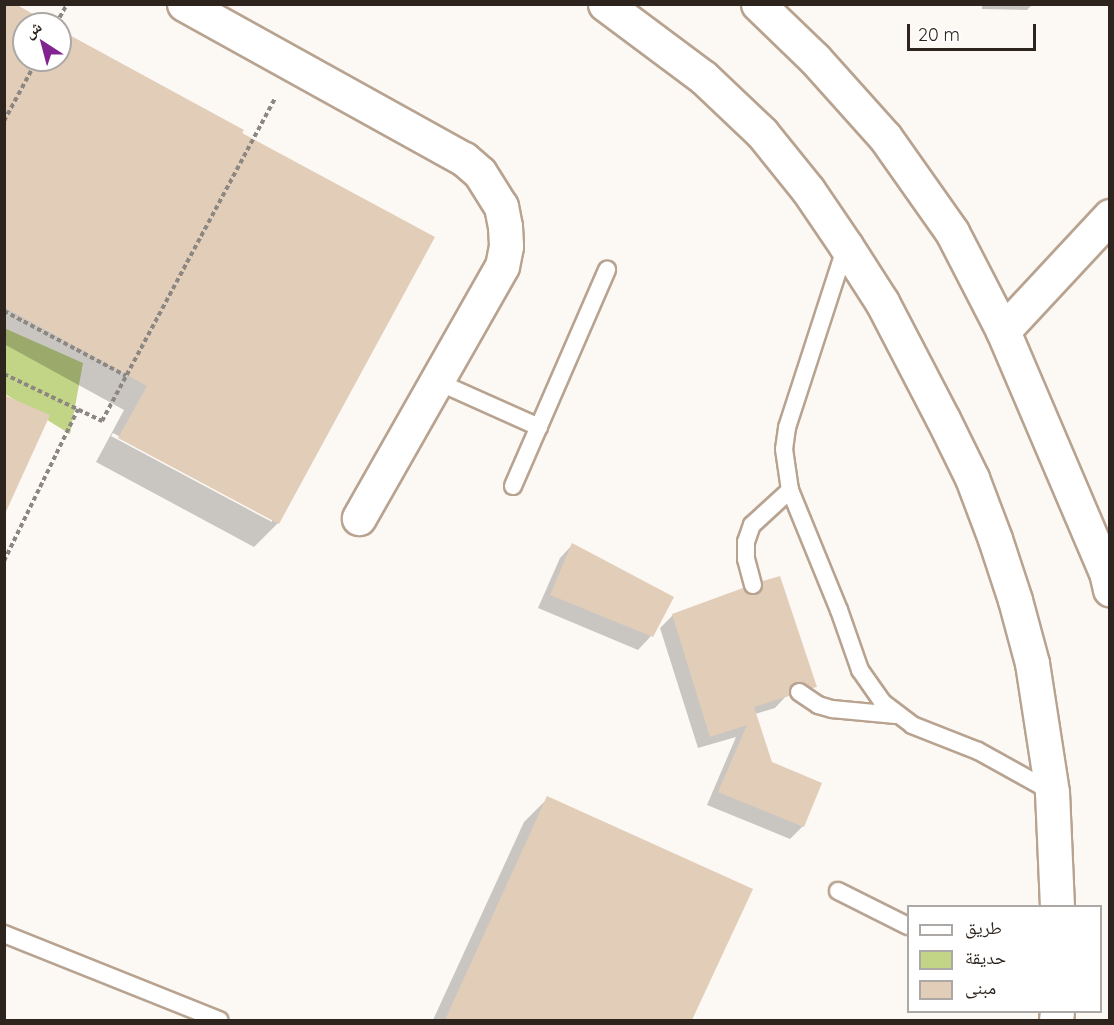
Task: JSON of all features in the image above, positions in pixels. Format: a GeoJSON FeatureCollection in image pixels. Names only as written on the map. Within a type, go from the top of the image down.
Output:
{"type":"FeatureCollection","features":[{"type":"Feature","properties":{"kind":"street"},"geometry":{"type":"LineString","coordinates":[[184,4],[464,159],[480,173],[501,206],[506,226],[506,246],[501,266],[359,518]]}},
{"type":"Feature","properties":{"kind":"street"},"geometry":{"type":"LineString","coordinates":[[605,4],[703,77],[762,133],[808,190],[882,302],[944,419],[972,478],[995,539],[1032,663],[1052,792],[1057,905]]}},
{"type":"Feature","properties":{"kind":"street"},"geometry":{"type":"LineString","coordinates":[[758,4],[815,59],[885,137],[952,232],[1003,332],[1106,572],[1110,590]]}},
{"type":"Feature","properties":{"kind":"street"},"geometry":{"type":"LineString","coordinates":[[1003,332],[1110,216]]}},
{"type":"Feature","properties":{"kind":"lane"},"geometry":{"type":"LineString","coordinates":[[846,246],[787,428],[784,449],[790,490],[839,609],[861,670],[870,687],[896,715],[921,729],[978,751],[1052,792]]}},
{"type":"Feature","properties":{"kind":"lane"},"geometry":{"type":"LineString","coordinates":[[513,486],[607,270]]}},
{"type":"Feature","properties":{"kind":"lane"},"geometry":{"type":"LineString","coordinates":[[436,381],[539,427]]}},
{"type":"Feature","properties":{"kind":"lane"},"geometry":{"type":"LineString","coordinates":[[753,585],[746,559],[746,542],[752,525],[790,490]]}},
{"type":"Feature","properties":{"kind":"lane"},"geometry":{"type":"LineString","coordinates":[[800,692],[818,705],[831,709],[896,715]]}},
{"type":"Feature","properties":{"kind":"lane"},"geometry":{"type":"LineString","coordinates":[[838,891],[907,926]]}},
{"type":"Feature","properties":{"kind":"lane"},"geometry":{"type":"LineString","coordinates":[[4,934],[219,1020]]}},
{"type":"Feature","properties":{"kind":"path"},"geometry":{"type":"LineString","coordinates":[[4,374],[102,421],[294,65]]}},
{"type":"Feature","properties":{"kind":"path"},"geometry":{"type":"LineString","coordinates":[[4,121],[31,72]]}},
{"type":"Feature","properties":{"kind":"path"},"geometry":{"type":"LineString","coordinates":[[4,311],[126,376]]}},
{"type":"Feature","properties":{"kind":"path"},"geometry":{"type":"LineString","coordinates":[[4,561],[78,409]]}},
{"type":"Feature","properties":{"kind":"green space"},"geometry":{"type":"Polygon","coordinates":[[[4,328],[83,363],[70,434],[5,394],[4,328]]]}},
{"type":"Feature","properties":{"kind":"building"},"geometry":{"type":"Polygon","coordinates":[[[4,4],[15,4],[29,12],[12,12],[12,72],[72,72],[72,37],[244,130],[242,133],[435,237],[279,524],[118,438],[147,386],[4,307],[4,4]]]}},
{"type":"Feature","properties":{"kind":"building"},"geometry":{"type":"Polygon","coordinates":[[[4,395],[50,415],[4,516],[4,395]]]}},
{"type":"Feature","properties":{"kind":"building"},"geometry":{"type":"Polygon","coordinates":[[[572,543],[674,597],[653,637],[550,595],[572,543]]]}},
{"type":"Feature","properties":{"kind":"building"},"geometry":{"type":"Polygon","coordinates":[[[780,576],[817,687],[812,688],[795,682],[790,687],[789,696],[754,707],[772,762],[822,783],[804,827],[718,792],[747,725],[710,737],[672,614],[743,588],[750,595],[756,595],[763,588],[763,581],[780,576]]]}},
{"type":"Feature","properties":{"kind":"building"},"geometry":{"type":"Polygon","coordinates":[[[547,796],[753,889],[692,1020],[445,1020],[547,796]]]}}]}
